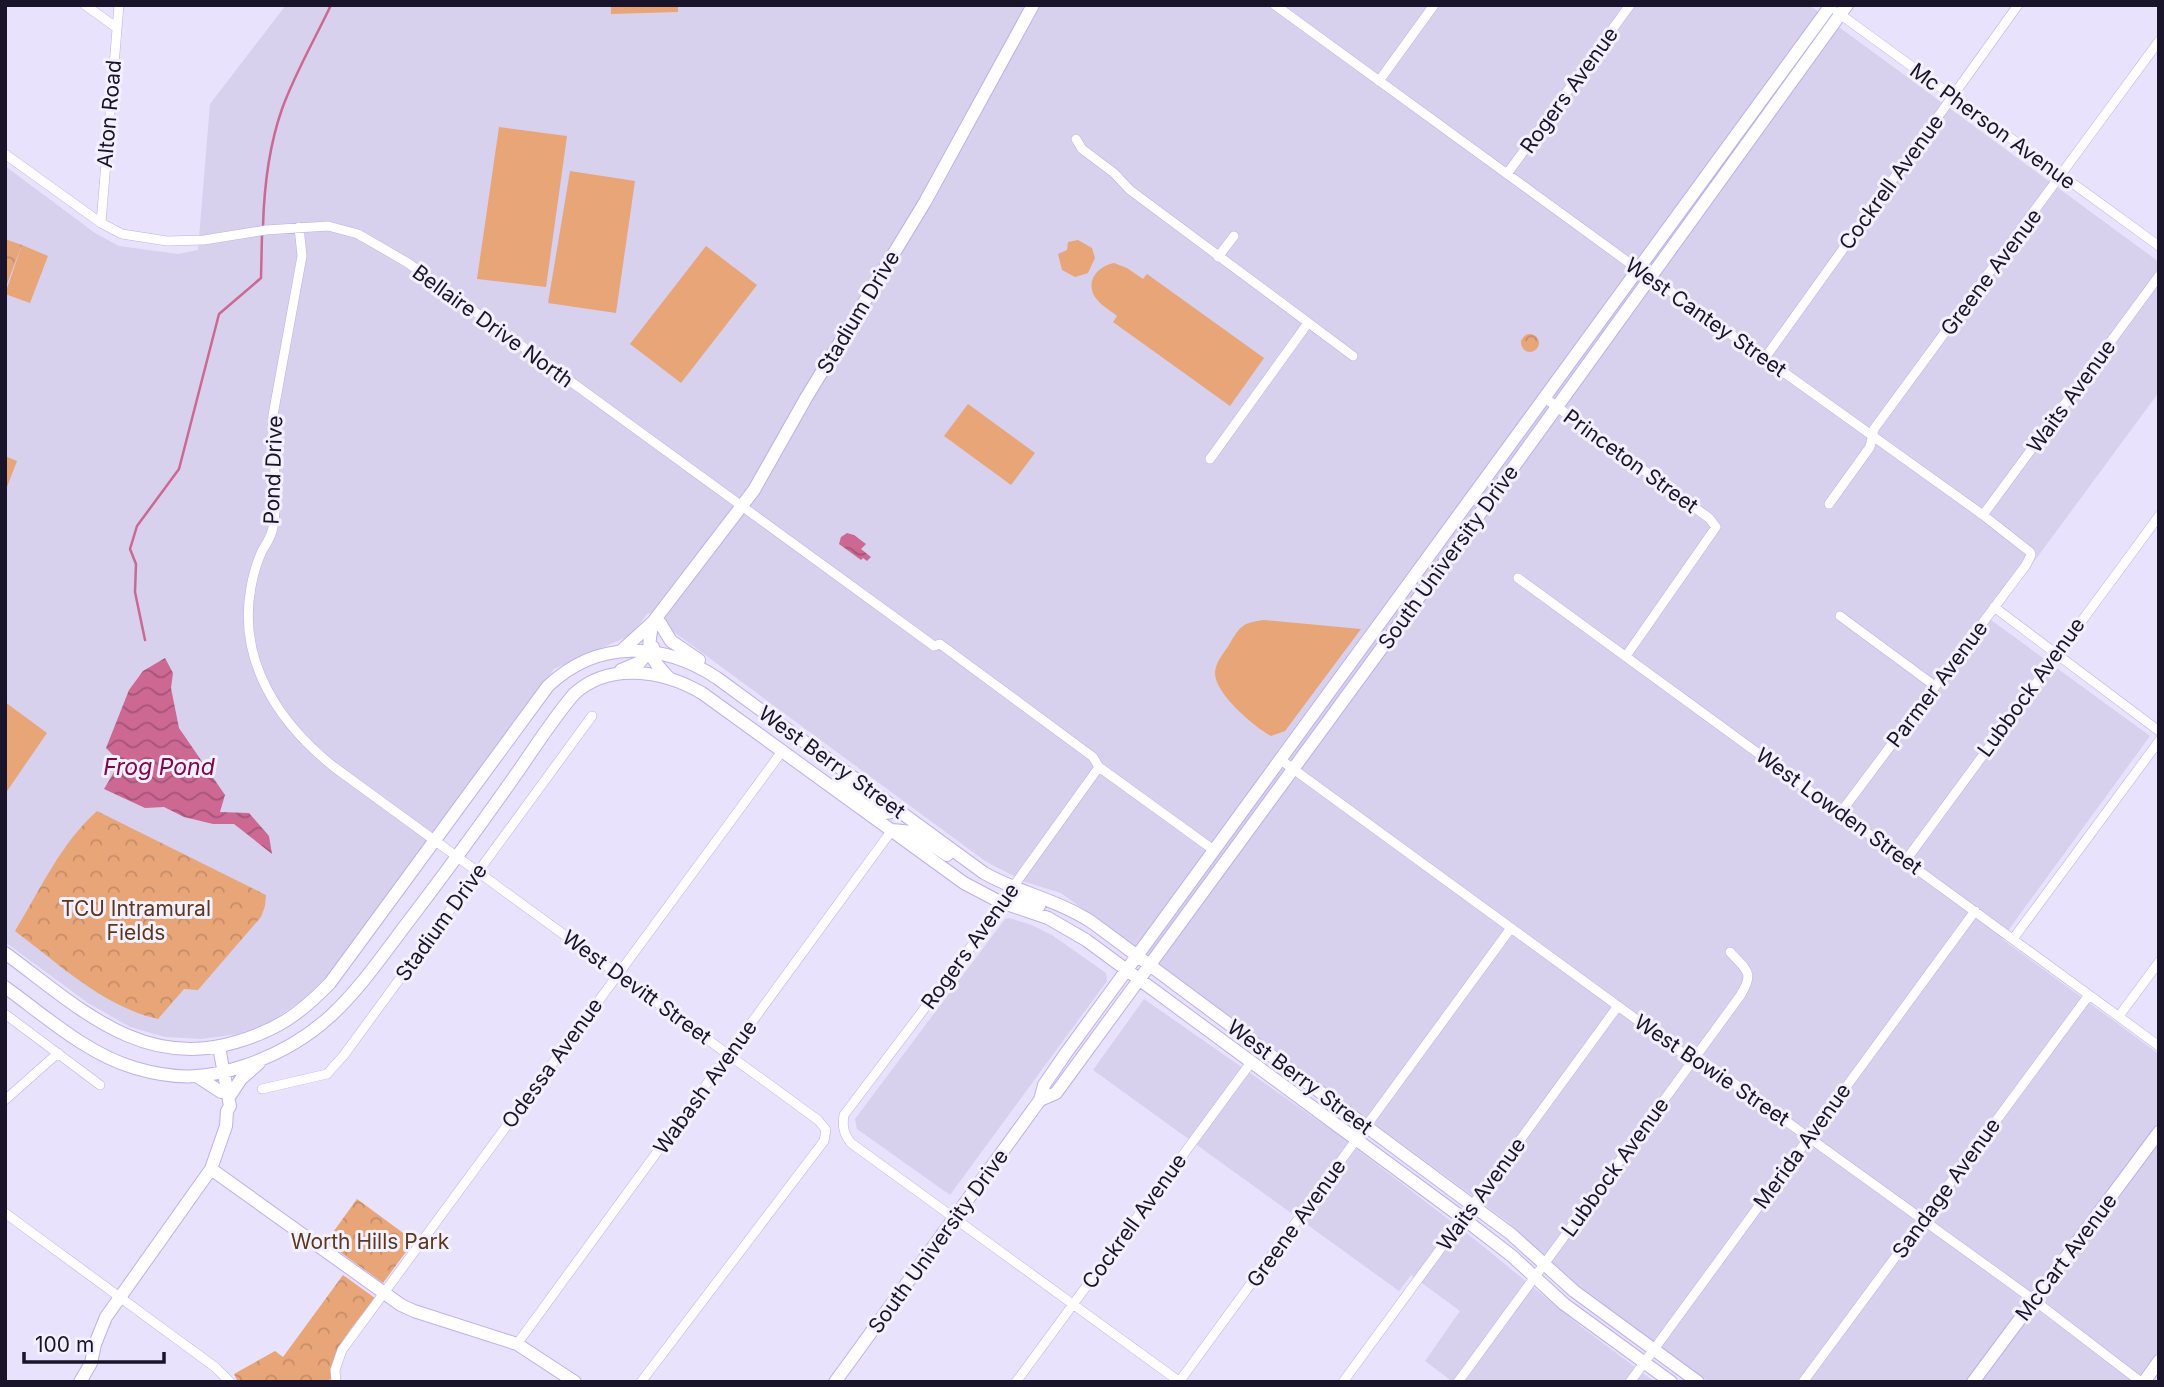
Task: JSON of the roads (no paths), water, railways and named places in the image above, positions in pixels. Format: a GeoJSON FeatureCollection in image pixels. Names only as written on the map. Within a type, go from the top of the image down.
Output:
{"type":"FeatureCollection","features":[{"type":"Feature","properties":{"kind":"main road","name":"Stadium Drive"},"geometry":{"type":"LineString","coordinates":[[621,651],[656,623],[664,606],[754,489],[925,202],[1033,5]]}},
{"type":"Feature","properties":{"kind":"main road","name":"South University Drive"},"geometry":{"type":"LineString","coordinates":[[835,1382],[1040,1100],[1044,1085],[1127,970],[1143,961],[1293,768],[1557,407],[1644,273],[1835,7]]}},
{"type":"Feature","properties":{"kind":"main road","name":"South University Drive"},"geometry":{"type":"LineString","coordinates":[[1040,1100],[1056,1093],[1139,979],[1143,961],[1215,851],[1545,398],[1644,273]]}},
{"type":"Feature","properties":{"kind":"main road"},"geometry":{"type":"LineString","coordinates":[[670,678],[657,665],[648,644],[656,623],[671,641],[713,670],[734,690]]}},
{"type":"Feature","properties":{"kind":"main road","name":"West Berry Street"},"geometry":{"type":"LineString","coordinates":[[5,953],[92,1017],[122,1034],[152,1046],[171,1049],[216,1048],[277,1027],[318,996],[330,983],[548,686],[559,676],[583,662],[621,651],[637,649],[686,660],[734,690],[993,879],[1051,901],[1093,923],[1511,1234],[1574,1291],[1698,1382]]}},
{"type":"Feature","properties":{"kind":"main road"},"geometry":{"type":"LineString","coordinates":[[611,674],[636,665],[651,652]]}},
{"type":"Feature","properties":{"kind":"main road","name":"West Berry Street"},"geometry":{"type":"LineString","coordinates":[[5,986],[66,1031],[115,1061],[157,1074],[198,1077],[221,1074],[263,1060],[304,1039],[341,1006],[459,856],[567,703],[587,684],[611,674],[670,678],[702,693],[964,883],[1004,903],[1057,923],[1086,940],[1464,1219],[1512,1256],[1564,1304],[1671,1382]]}},
{"type":"Feature","properties":{"kind":"main road"},"geometry":{"type":"LineString","coordinates":[[829,784],[844,785],[884,813],[899,811]]}},
{"type":"Feature","properties":{"kind":"main road"},"geometry":{"type":"LineString","coordinates":[[892,831],[912,832],[954,860],[973,865]]}},
{"type":"Feature","properties":{"kind":"main road"},"geometry":{"type":"LineString","coordinates":[[1004,903],[1017,897],[1050,909],[1077,914]]}},
{"type":"Feature","properties":{"kind":"main road"},"geometry":{"type":"LineString","coordinates":[[80,1382],[91,1363],[94,1344],[106,1317],[211,1169],[226,1126],[227,1111],[223,1105],[225,1094],[216,1048]]}},
{"type":"Feature","properties":{"kind":"main road"},"geometry":{"type":"LineString","coordinates":[[225,1094],[263,1060]]}},
{"type":"Feature","properties":{"kind":"main road"},"geometry":{"type":"LineString","coordinates":[[1252,1061],[1262,1061],[1290,1078],[1303,1079]]}},
{"type":"Feature","properties":{"kind":"main road"},"geometry":{"type":"LineString","coordinates":[[198,1077],[225,1094]]}},
{"type":"Feature","properties":{"kind":"main road","name":"McCart Avenue"},"geometry":{"type":"LineString","coordinates":[[1973,1382],[2159,1132]]}},
{"type":"Feature","properties":{"kind":"main road"},"geometry":{"type":"LineString","coordinates":[[211,1169],[383,1293],[414,1311],[517,1344],[575,1382]]}},
{"type":"Feature","properties":{"kind":"main road"},"geometry":{"type":"LineString","coordinates":[[2142,1382],[2159,1361]]}},
{"type":"Feature","properties":{"kind":"street"},"geometry":{"type":"LineString","coordinates":[[85,5],[117,28]]}},
{"type":"Feature","properties":{"kind":"street","name":"Alton Road"},"geometry":{"type":"LineString","coordinates":[[101,223],[119,5]]}},
{"type":"Feature","properties":{"kind":"street","name":"West Cantey Street"},"geometry":{"type":"LineString","coordinates":[[1275,5],[1983,516],[2031,555]]}},
{"type":"Feature","properties":{"kind":"street"},"geometry":{"type":"LineString","coordinates":[[1379,81],[1434,5]]}},
{"type":"Feature","properties":{"kind":"street","name":"Rogers Avenue"},"geometry":{"type":"LineString","coordinates":[[1507,174],[1630,5]]}},
{"type":"Feature","properties":{"kind":"street","name":"Cockrell Avenue"},"geometry":{"type":"LineString","coordinates":[[1765,358],[2018,5]]}},
{"type":"Feature","properties":{"kind":"street","name":"Mc Pherson Avenue"},"geometry":{"type":"LineString","coordinates":[[1835,7],[2159,246]]}},
{"type":"Feature","properties":{"kind":"street","name":"Greene Avenue"},"geometry":{"type":"LineString","coordinates":[[1829,504],[1870,447],[1874,429],[2159,41]]}},
{"type":"Feature","properties":{"kind":"street"},"geometry":{"type":"LineString","coordinates":[[1076,138],[1082,149],[1114,173],[1127,188],[1353,356]]}},
{"type":"Feature","properties":{"kind":"street","name":"Bellaire Drive North"},"geometry":{"type":"LineString","coordinates":[[5,153],[101,223],[122,234],[167,241],[204,240],[261,231],[328,226],[358,234],[408,263],[934,646],[940,644],[1093,757],[1099,767]]}},
{"type":"Feature","properties":{"kind":"street","name":"Pond Drive"},"geometry":{"type":"LineString","coordinates":[[299,227],[302,256],[273,415],[272,441],[277,490],[273,531],[260,554],[251,586],[248,609],[251,646],[260,676],[274,704],[309,746],[435,839]]}},
{"type":"Feature","properties":{"kind":"street"},"geometry":{"type":"LineString","coordinates":[[1218,257],[1234,236]]}},
{"type":"Feature","properties":{"kind":"street","name":"Waits Avenue"},"geometry":{"type":"LineString","coordinates":[[1983,516],[2159,275]]}},
{"type":"Feature","properties":{"kind":"street"},"geometry":{"type":"LineString","coordinates":[[1210,459],[1308,323]]}},
{"type":"Feature","properties":{"kind":"street","name":"Princeton Street"},"geometry":{"type":"LineString","coordinates":[[1545,398],[1715,525],[1716,530],[1626,656]]}},
{"type":"Feature","properties":{"kind":"street","name":"Lubbock Avenue"},"geometry":{"type":"LineString","coordinates":[[1906,860],[2159,516]]}},
{"type":"Feature","properties":{"kind":"street","name":"Parmer Avenue"},"geometry":{"type":"LineString","coordinates":[[1841,812],[2031,555]]}},
{"type":"Feature","properties":{"kind":"street","name":"West Lowden Street"},"geometry":{"type":"LineString","coordinates":[[1518,578],[2159,1046]]}},
{"type":"Feature","properties":{"kind":"street"},"geometry":{"type":"LineString","coordinates":[[1994,607],[2159,731]]}},
{"type":"Feature","properties":{"kind":"street"},"geometry":{"type":"LineString","coordinates":[[1840,616],[1935,687]]}},
{"type":"Feature","properties":{"kind":"street","name":"Stadium Drive"},"geometry":{"type":"LineString","coordinates":[[262,1089],[327,1074],[344,1055],[592,716]]}},
{"type":"Feature","properties":{"kind":"street"},"geometry":{"type":"LineString","coordinates":[[2013,939],[2159,741]]}},
{"type":"Feature","properties":{"kind":"street","name":"Odessa Avenue"},"geometry":{"type":"LineString","coordinates":[[336,1382],[335,1370],[342,1350],[783,750]]}},
{"type":"Feature","properties":{"kind":"street","name":"West Bowie Street"},"geometry":{"type":"LineString","coordinates":[[1281,760],[1681,1052],[1696,1056],[1809,1137],[2142,1382]]}},
{"type":"Feature","properties":{"kind":"street"},"geometry":{"type":"LineString","coordinates":[[1099,767],[1215,851]]}},
{"type":"Feature","properties":{"kind":"street","name":"Rogers Avenue"},"geometry":{"type":"LineString","coordinates":[[956,1218],[851,1143],[845,1136],[844,1115],[1004,903],[1099,767]]}},
{"type":"Feature","properties":{"kind":"street","name":"Wabash Avenue"},"geometry":{"type":"LineString","coordinates":[[517,1344],[892,831]]}},
{"type":"Feature","properties":{"kind":"street","name":"West Devitt Street"},"geometry":{"type":"LineString","coordinates":[[435,839],[818,1120],[826,1130],[824,1141],[641,1382]]}},
{"type":"Feature","properties":{"kind":"street","name":"Merida Avenue"},"geometry":{"type":"LineString","coordinates":[[1630,1382],[1975,911]]}},
{"type":"Feature","properties":{"kind":"street","name":"Greene Avenue"},"geometry":{"type":"LineString","coordinates":[[1179,1382],[1511,928]]}},
{"type":"Feature","properties":{"kind":"street","name":"Lubbock Avenue"},"geometry":{"type":"LineString","coordinates":[[1458,1382],[1749,982],[1748,972],[1730,952]]}},
{"type":"Feature","properties":{"kind":"street"},"geometry":{"type":"LineString","coordinates":[[2119,1016],[2159,962]]}},
{"type":"Feature","properties":{"kind":"street","name":"Sandage Avenue"},"geometry":{"type":"LineString","coordinates":[[1803,1382],[2089,995]]}},
{"type":"Feature","properties":{"kind":"street","name":"Waits Avenue"},"geometry":{"type":"LineString","coordinates":[[1343,1382],[1618,1006]]}},
{"type":"Feature","properties":{"kind":"street"},"geometry":{"type":"LineString","coordinates":[[5,1014],[100,1085]]}},
{"type":"Feature","properties":{"kind":"street"},"geometry":{"type":"LineString","coordinates":[[5,1100],[58,1053]]}},
{"type":"Feature","properties":{"kind":"street","name":"Cockrell Avenue"},"geometry":{"type":"LineString","coordinates":[[1016,1382],[1252,1061]]}},
{"type":"Feature","properties":{"kind":"street"},"geometry":{"type":"LineString","coordinates":[[5,1213],[215,1367],[230,1382]]}},
{"type":"Feature","properties":{"kind":"street"},"geometry":{"type":"LineString","coordinates":[[956,1218],[1179,1382]]}},
{"type":"Feature","properties":{"kind":"water"},"geometry":{"type":"Polygon","coordinates":[[[847,533],[866,544],[861,549],[871,557],[867,561],[863,558],[861,560],[839,544],[841,537],[847,533]]]}},
{"type":"Feature","properties":{"kind":"water","name":"Frog Pond"},"geometry":{"type":"Polygon","coordinates":[[[165,658],[173,673],[171,688],[179,728],[225,795],[220,812],[249,813],[269,836],[272,854],[234,824],[213,824],[184,817],[164,807],[145,808],[104,789],[120,762],[106,748],[129,690],[143,671],[165,658]]]}},
{"type":"Feature","properties":{"kind":"waterway"},"geometry":{"type":"LineString","coordinates":[[263,227],[268,167],[277,123],[293,82],[331,5]]}},
{"type":"Feature","properties":{"kind":"waterway"},"geometry":{"type":"LineString","coordinates":[[145,640],[135,592],[136,564],[130,549],[137,526],[179,469],[219,314],[261,278],[262,234]]}},
{"type":"Feature","properties":{"kind":"park label","name":"TCU Intramural Fields"},"geometry":{"type":"Point","coordinates":[136,920]}},
{"type":"Feature","properties":{"kind":"park label","name":"Worth Hills Park"},"geometry":{"type":"Point","coordinates":[370,1241]}}]}
